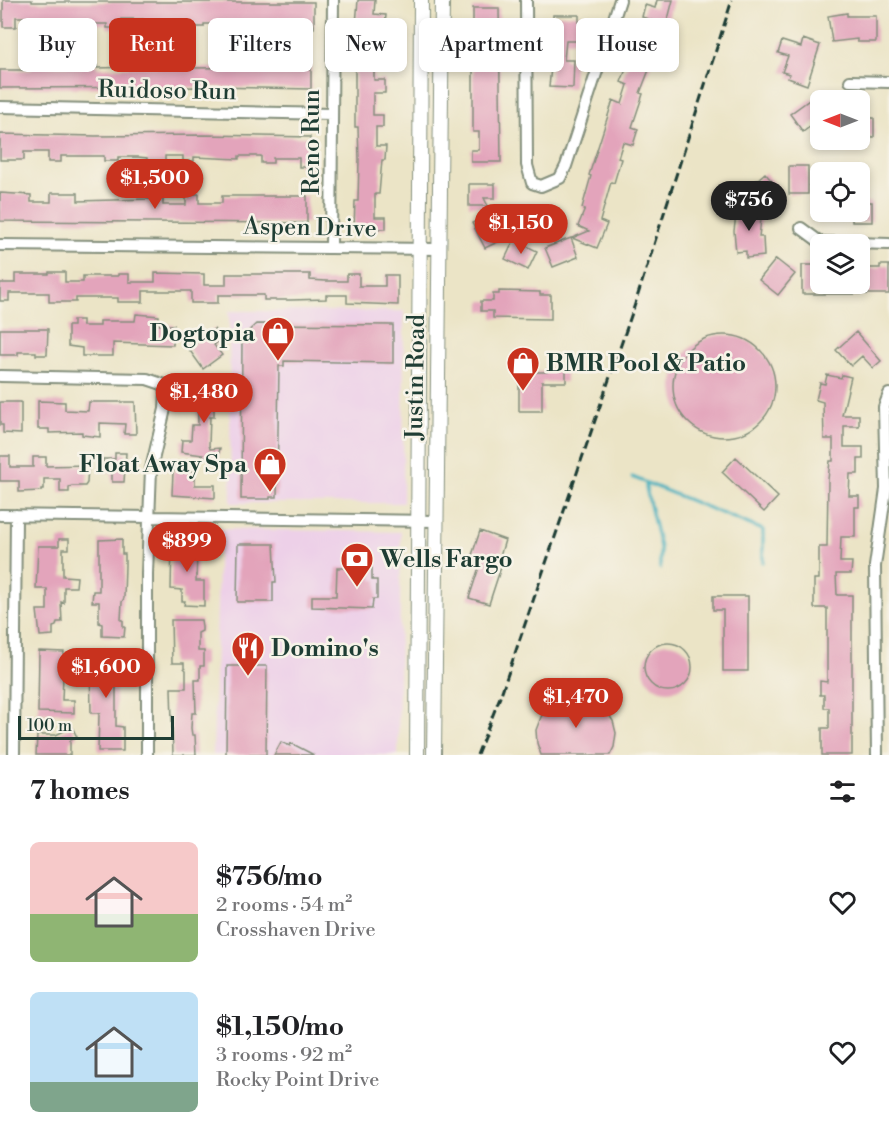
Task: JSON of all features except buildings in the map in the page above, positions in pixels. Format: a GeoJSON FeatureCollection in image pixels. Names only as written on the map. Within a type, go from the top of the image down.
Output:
{"type":"FeatureCollection","features":[{"type":"Feature","properties":{"kind":"main road","name":"Justin Road"},"geometry":{"type":"LineString","coordinates":[[417,755],[421,0]]}},
{"type":"Feature","properties":{"kind":"main road","name":"Justin Road"},"geometry":{"type":"LineString","coordinates":[[435,755],[442,0]]}},
{"type":"Feature","properties":{"kind":"main road"},"geometry":{"type":"LineString","coordinates":[[420,332],[429,381],[429,398],[437,405]]}},
{"type":"Feature","properties":{"kind":"street","name":"Reno Run"},"geometry":{"type":"LineString","coordinates":[[331,248],[333,0]]}},
{"type":"Feature","properties":{"kind":"street"},"geometry":{"type":"LineString","coordinates":[[526,0],[527,165],[532,183],[541,186],[560,178],[566,166],[620,0]]}},
{"type":"Feature","properties":{"kind":"street"},"geometry":{"type":"LineString","coordinates":[[850,81],[889,82]]}},
{"type":"Feature","properties":{"kind":"street","name":"Ruidoso Run"},"geometry":{"type":"LineString","coordinates":[[0,107],[332,114]]}},
{"type":"Feature","properties":{"kind":"street"},"geometry":{"type":"LineString","coordinates":[[801,228],[820,242],[889,244]]}},
{"type":"Feature","properties":{"kind":"street","name":"Aspen Drive"},"geometry":{"type":"LineString","coordinates":[[0,245],[440,249]]}},
{"type":"Feature","properties":{"kind":"street"},"geometry":{"type":"LineString","coordinates":[[0,376],[147,379],[162,384],[166,392],[165,409],[150,469],[147,574],[147,755]]}},
{"type":"Feature","properties":{"kind":"street"},"geometry":{"type":"LineString","coordinates":[[877,755],[875,566],[886,489],[884,407],[889,394]]}},
{"type":"Feature","properties":{"kind":"street"},"geometry":{"type":"LineString","coordinates":[[0,515],[436,521]]}},
{"type":"Feature","properties":{"kind":"street"},"geometry":{"type":"LineString","coordinates":[[14,755],[16,515]]}},
{"type":"Feature","properties":{"kind":"shaded area"},"geometry":{"type":"Polygon","coordinates":[[[229,311],[404,311],[403,503],[231,503],[229,311]]]}},
{"type":"Feature","properties":{"kind":"shaded area"},"geometry":{"type":"Polygon","coordinates":[[[219,529],[401,532],[398,755],[213,755],[219,529]]]}},
{"type":"Feature","properties":{"kind":"waterway"},"geometry":{"type":"LineString","coordinates":[[632,477],[763,530],[763,562]]}},
{"type":"Feature","properties":{"kind":"waterway"},"geometry":{"type":"LineString","coordinates":[[646,483],[660,547],[660,568]]}},
{"type":"Feature","properties":{"kind":"railway"},"geometry":{"type":"LineString","coordinates":[[477,755],[500,697],[635,304],[732,0]]}},
{"type":"Feature","properties":{"kind":"place","name":"Dogtopia"},"geometry":{"type":"Point","coordinates":[278,362]}},
{"type":"Feature","properties":{"kind":"place","name":"BMR Pool & Patio"},"geometry":{"type":"Point","coordinates":[523,392]}},
{"type":"Feature","properties":{"kind":"place","name":"Float Away Spa"},"geometry":{"type":"Point","coordinates":[270,493]}},
{"type":"Feature","properties":{"kind":"place","name":"Wells Fargo"},"geometry":{"type":"Point","coordinates":[357,588]}},
{"type":"Feature","properties":{"kind":"place","name":"Domino's"},"geometry":{"type":"Point","coordinates":[248,677]}}]}
